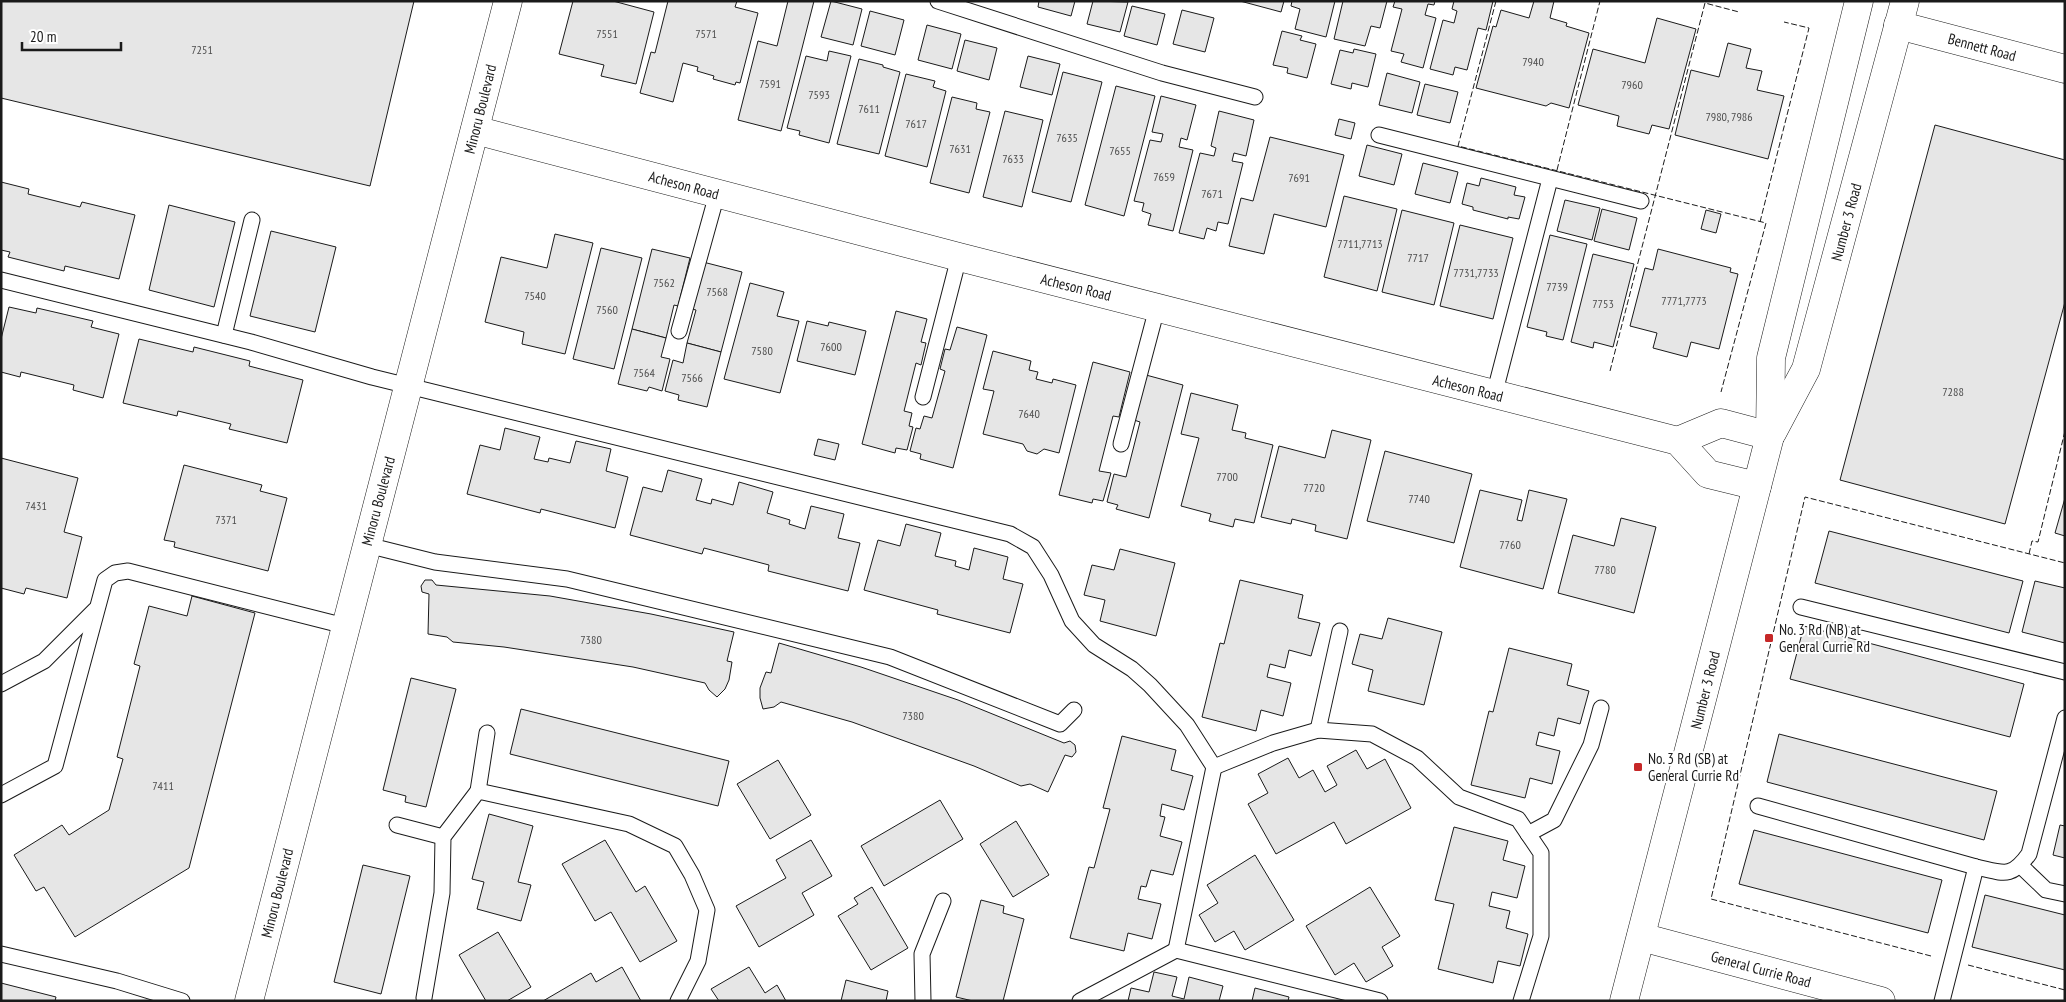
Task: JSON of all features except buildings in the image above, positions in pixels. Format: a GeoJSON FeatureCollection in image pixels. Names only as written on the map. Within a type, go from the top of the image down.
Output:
{"type":"FeatureCollection","features":[{"type":"Feature","properties":{"kind":"street","name":"Minoru Boulevard"},"geometry":{"type":"LineString","coordinates":[[250,1001],[508,1]]}},
{"type":"Feature","properties":{"kind":"street","name":"Number 3 Road"},"geometry":{"type":"LineString","coordinates":[[1624,1001],[1770,436],[1772,358],[1859,1]]}},
{"type":"Feature","properties":{"kind":"street"},"geometry":{"type":"LineString","coordinates":[[1886,1],[1901,13]]}},
{"type":"Feature","properties":{"kind":"street","name":"Number 3 Road"},"geometry":{"type":"LineString","coordinates":[[1770,436],[1806,369],[1901,13]]}},
{"type":"Feature","properties":{"kind":"street","name":"Bennett Road"},"geometry":{"type":"LineString","coordinates":[[1901,13],[2065,69]]}},
{"type":"Feature","properties":{"kind":"street","name":"Acheson Road"},"geometry":{"type":"LineString","coordinates":[[475,130],[1494,395],[1678,440]]}},
{"type":"Feature","properties":{"kind":"street"},"geometry":{"type":"LineString","coordinates":[[1757,486],[1708,474],[1678,440],[1721,424],[1770,436]]}},
{"type":"Feature","properties":{"kind":"street","name":"General Currie Road"},"geometry":{"type":"LineString","coordinates":[[1641,937],[1881,1001]]}},
{"type":"Feature","properties":{"kind":"lane"},"geometry":{"type":"LineString","coordinates":[[938,1],[1162,74],[1255,97]]}},
{"type":"Feature","properties":{"kind":"lane"},"geometry":{"type":"LineString","coordinates":[[1379,135],[1641,201]]}},
{"type":"Feature","properties":{"kind":"lane"},"geometry":{"type":"LineString","coordinates":[[1494,395],[1550,179]]}},
{"type":"Feature","properties":{"kind":"lane"},"geometry":{"type":"LineString","coordinates":[[678,331],[718,194]]}},
{"type":"Feature","properties":{"kind":"lane"},"geometry":{"type":"LineString","coordinates":[[224,335],[252,220]]}},
{"type":"Feature","properties":{"kind":"lane"},"geometry":{"type":"LineString","coordinates":[[923,397],[959,257]]}},
{"type":"Feature","properties":{"kind":"lane"},"geometry":{"type":"LineString","coordinates":[[1,280],[224,335],[408,386],[1010,534],[1033,547],[1051,575],[1072,621],[1094,645],[1132,669],[1150,685],[1187,725],[1214,767],[1176,950]]}},
{"type":"Feature","properties":{"kind":"lane"},"geometry":{"type":"LineString","coordinates":[[1121,444],[1157,308]]}},
{"type":"Feature","properties":{"kind":"lane"},"geometry":{"type":"LineString","coordinates":[[367,545],[435,562],[567,579],[890,657],[1060,724],[1074,710]]}},
{"type":"Feature","properties":{"kind":"lane"},"geometry":{"type":"LineString","coordinates":[[1,795],[55,766],[105,580],[115,573],[128,571],[346,626]]}},
{"type":"Feature","properties":{"kind":"lane"},"geometry":{"type":"LineString","coordinates":[[1801,607],[2065,672]]}},
{"type":"Feature","properties":{"kind":"lane"},"geometry":{"type":"LineString","coordinates":[[1,684],[44,661],[96,609]]}},
{"type":"Feature","properties":{"kind":"lane"},"geometry":{"type":"LineString","coordinates":[[1318,730],[1340,630]]}},
{"type":"Feature","properties":{"kind":"lane"},"geometry":{"type":"LineString","coordinates":[[1528,834],[1554,820],[1591,745],[1601,708]]}},
{"type":"Feature","properties":{"kind":"lane"},"geometry":{"type":"LineString","coordinates":[[1758,806],[1976,867],[2002,873],[2012,872],[2021,866],[2029,854],[2065,718]]}},
{"type":"Feature","properties":{"kind":"lane"},"geometry":{"type":"LineString","coordinates":[[1214,767],[1273,743],[1318,730],[1372,734],[1417,758],[1459,797],[1518,819],[1541,853],[1541,936],[1521,1001]]}},
{"type":"Feature","properties":{"kind":"lane"},"geometry":{"type":"LineString","coordinates":[[424,998],[442,893],[443,837],[478,791],[487,732]]}},
{"type":"Feature","properties":{"kind":"lane"},"geometry":{"type":"LineString","coordinates":[[478,791],[629,824],[675,846],[692,875],[707,910],[698,961],[678,1001]]}},
{"type":"Feature","properties":{"kind":"lane"},"geometry":{"type":"LineString","coordinates":[[397,825],[443,837]]}},
{"type":"Feature","properties":{"kind":"lane"},"geometry":{"type":"LineString","coordinates":[[2021,866],[2046,890],[2065,894]]}},
{"type":"Feature","properties":{"kind":"lane"},"geometry":{"type":"LineString","coordinates":[[1942,1001],[1976,867]]}},
{"type":"Feature","properties":{"kind":"lane"},"geometry":{"type":"LineString","coordinates":[[922,1001],[922,954],[943,901]]}},
{"type":"Feature","properties":{"kind":"lane"},"geometry":{"type":"LineString","coordinates":[[1080,1001],[1176,950],[1380,1001]]}},
{"type":"Feature","properties":{"kind":"lane"},"geometry":{"type":"LineString","coordinates":[[1,954],[116,981],[182,1001]]}},
{"type":"Feature","properties":{"kind":"fence"},"geometry":{"type":"LineString","coordinates":[[1496,1],[1458,146],[1766,223],[1721,392]]}},
{"type":"Feature","properties":{"kind":"fence"},"geometry":{"type":"LineString","coordinates":[[1557,170],[1600,1]]}},
{"type":"Feature","properties":{"kind":"fence"},"geometry":{"type":"LineString","coordinates":[[1610,371],[1705,3],[1739,12]]}},
{"type":"Feature","properties":{"kind":"fence"},"geometry":{"type":"LineString","coordinates":[[1760,222],[1809,28],[1784,22]]}},
{"type":"Feature","properties":{"kind":"fence"},"geometry":{"type":"LineString","coordinates":[[2029,554],[2032,541],[2038,542],[2065,431]]}},
{"type":"Feature","properties":{"kind":"fence"},"geometry":{"type":"LineString","coordinates":[[1931,956],[1711,899],[1805,497],[2065,563]]}},
{"type":"Feature","properties":{"kind":"fence"},"geometry":{"type":"LineString","coordinates":[[1968,965],[2065,990]]}},
{"type":"Feature","properties":{"kind":"place","name":"No. 3 Rd (NB) at General Currie Rd"},"geometry":{"type":"Point","coordinates":[1769,638]}},
{"type":"Feature","properties":{"kind":"place","name":"No. 3 Rd (SB) at General Currie Rd"},"geometry":{"type":"Point","coordinates":[1638,767]}}]}
